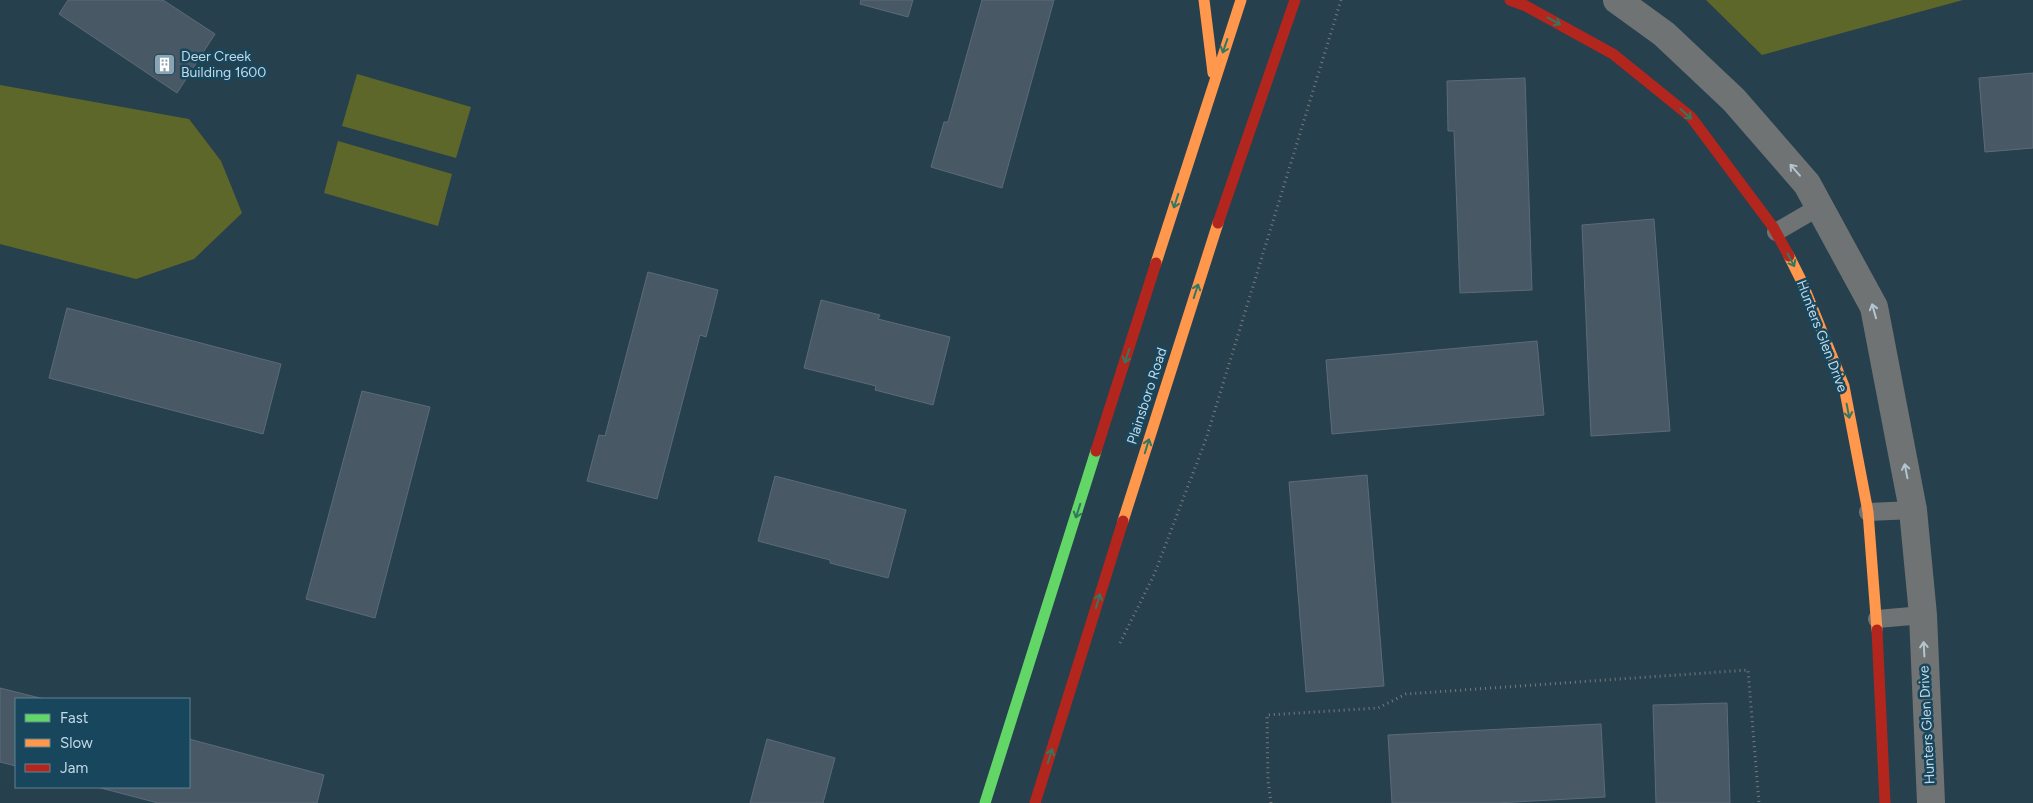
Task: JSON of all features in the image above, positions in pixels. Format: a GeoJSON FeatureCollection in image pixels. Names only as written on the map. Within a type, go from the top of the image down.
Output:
{"type":"FeatureCollection","features":[{"type":"Feature","properties":{"kind":"street"},"geometry":{"type":"LineString","coordinates":[[1204,0],[1214,79]]}},
{"type":"Feature","properties":{"kind":"street"},"geometry":{"type":"LineString","coordinates":[[985,803],[1214,79],[1241,0]]}},
{"type":"Feature","properties":{"kind":"street","name":"Plainsboro Road"},"geometry":{"type":"LineString","coordinates":[[1035,803],[1249,127],[1295,0]]}},
{"type":"Feature","properties":{"kind":"street","name":"Hunters Glen Drive"},"geometry":{"type":"LineString","coordinates":[[1510,0],[1526,6],[1613,54],[1691,118],[1776,232],[1802,282],[1844,386],[1868,512],[1877,619],[1885,803]]}},
{"type":"Feature","properties":{"kind":"street","name":"Hunters Glen Drive"},"geometry":{"type":"LineString","coordinates":[[1617,0],[1664,34],[1734,100],[1807,184],[1874,307],[1913,510],[1922,615],[1931,803]]}},
{"type":"Feature","properties":{"kind":"lane"},"geometry":{"type":"LineString","coordinates":[[1776,232],[1819,207]]}},
{"type":"Feature","properties":{"kind":"lane"},"geometry":{"type":"LineString","coordinates":[[1868,512],[1913,510]]}},
{"type":"Feature","properties":{"kind":"lane"},"geometry":{"type":"LineString","coordinates":[[1877,619],[1922,615]]}},
{"type":"Feature","properties":{"kind":"path"},"geometry":{"type":"LineString","coordinates":[[1116,650],[1154,575],[1206,439],[1341,0]]}},
{"type":"Feature","properties":{"kind":"path"},"geometry":{"type":"LineString","coordinates":[[1271,803],[1268,781],[1268,714],[1378,708],[1406,694],[1748,670],[1759,803]]}},
{"type":"Feature","properties":{"kind":"green space"},"geometry":{"type":"Polygon","coordinates":[[[1706,0],[1963,0],[1762,55],[1706,0]]]}},
{"type":"Feature","properties":{"kind":"green space"},"geometry":{"type":"Polygon","coordinates":[[[357,74],[471,107],[456,158],[342,126],[357,74]]]}},
{"type":"Feature","properties":{"kind":"green space"},"geometry":{"type":"Polygon","coordinates":[[[0,85],[189,119],[221,161],[242,213],[194,259],[136,279],[0,244],[0,85]]]}},
{"type":"Feature","properties":{"kind":"green space"},"geometry":{"type":"Polygon","coordinates":[[[338,141],[452,174],[438,226],[324,193],[338,141]]]}},
{"type":"Feature","properties":{"kind":"building","name":"Deer Creek Building 1600"},"geometry":{"type":"Polygon","coordinates":[[[68,0],[163,0],[215,34],[177,93],[59,14],[68,0]]]}},
{"type":"Feature","properties":{"kind":"building"},"geometry":{"type":"Polygon","coordinates":[[[861,0],[913,0],[908,17],[860,4],[861,0]]]}},
{"type":"Feature","properties":{"kind":"building"},"geometry":{"type":"Polygon","coordinates":[[[982,0],[1054,0],[1002,188],[931,167],[944,122],[948,122],[982,0]]]}},
{"type":"Feature","properties":{"kind":"building"},"geometry":{"type":"Polygon","coordinates":[[[2033,73],[2033,148],[1985,152],[1979,78],[2033,73]]]}},
{"type":"Feature","properties":{"kind":"building"},"geometry":{"type":"Polygon","coordinates":[[[1525,78],[1532,290],[1460,293],[1454,131],[1448,131],[1447,81],[1525,78]]]}},
{"type":"Feature","properties":{"kind":"building"},"geometry":{"type":"Polygon","coordinates":[[[1654,219],[1670,431],[1591,436],[1582,225],[1654,219]]]}},
{"type":"Feature","properties":{"kind":"building"},"geometry":{"type":"Polygon","coordinates":[[[648,272],[718,290],[706,337],[700,335],[657,499],[587,481],[599,435],[605,436],[648,272]]]}},
{"type":"Feature","properties":{"kind":"building"},"geometry":{"type":"Polygon","coordinates":[[[821,300],[880,315],[878,319],[950,337],[933,405],[875,390],[876,386],[804,368],[821,300]]]}},
{"type":"Feature","properties":{"kind":"building"},"geometry":{"type":"Polygon","coordinates":[[[67,308],[281,364],[263,434],[49,378],[67,308]]]}},
{"type":"Feature","properties":{"kind":"building"},"geometry":{"type":"Polygon","coordinates":[[[1537,341],[1544,415],[1332,434],[1326,360],[1537,341]]]}},
{"type":"Feature","properties":{"kind":"building"},"geometry":{"type":"Polygon","coordinates":[[[362,391],[430,407],[375,618],[306,599],[362,391]]]}},
{"type":"Feature","properties":{"kind":"building"},"geometry":{"type":"Polygon","coordinates":[[[1367,475],[1384,686],[1306,692],[1289,482],[1367,475]]]}},
{"type":"Feature","properties":{"kind":"building"},"geometry":{"type":"Polygon","coordinates":[[[775,476],[906,510],[888,578],[758,541],[775,476]]]}},
{"type":"Feature","properties":{"kind":"building"},"geometry":{"type":"Polygon","coordinates":[[[0,688],[40,698],[15,698],[15,766],[0,762],[0,688]]]}},
{"type":"Feature","properties":{"kind":"building"},"geometry":{"type":"Polygon","coordinates":[[[1727,703],[1730,803],[1656,803],[1653,705],[1727,703]]]}},
{"type":"Feature","properties":{"kind":"building"},"geometry":{"type":"Polygon","coordinates":[[[1601,724],[1605,797],[1497,803],[1392,803],[1388,735],[1601,724]]]}},
{"type":"Feature","properties":{"kind":"building"},"geometry":{"type":"Polygon","coordinates":[[[190,739],[324,775],[317,803],[158,803],[101,788],[190,788],[190,739]]]}},
{"type":"Feature","properties":{"kind":"building"},"geometry":{"type":"Polygon","coordinates":[[[767,739],[835,758],[823,803],[750,803],[767,739]]]}},
{"type":"Feature","properties":{"kind":"traffic: fast"},"geometry":{"type":"LineString","coordinates":[[985,803],[1096,451]]}},
{"type":"Feature","properties":{"kind":"traffic: slow"},"geometry":{"type":"LineString","coordinates":[[1204,0],[1213,73]]}},
{"type":"Feature","properties":{"kind":"traffic: slow"},"geometry":{"type":"LineString","coordinates":[[1156,263],[1241,0]]}},
{"type":"Feature","properties":{"kind":"traffic: slow"},"geometry":{"type":"LineString","coordinates":[[1123,521],[1218,223]]}},
{"type":"Feature","properties":{"kind":"traffic: slow"},"geometry":{"type":"LineString","coordinates":[[1789,256],[1802,282],[1844,386],[1868,512],[1877,630]]}},
{"type":"Feature","properties":{"kind":"traffic: jam"},"geometry":{"type":"LineString","coordinates":[[1218,223],[1295,0]]}},
{"type":"Feature","properties":{"kind":"traffic: jam"},"geometry":{"type":"LineString","coordinates":[[1510,0],[1526,6],[1613,54],[1691,117],[1773,227],[1789,256]]}},
{"type":"Feature","properties":{"kind":"traffic: jam"},"geometry":{"type":"LineString","coordinates":[[1096,451],[1156,263]]}},
{"type":"Feature","properties":{"kind":"traffic: jam"},"geometry":{"type":"LineString","coordinates":[[1035,803],[1123,521]]}},
{"type":"Feature","properties":{"kind":"traffic: jam"},"geometry":{"type":"LineString","coordinates":[[1877,630],[1885,803]]}},
{"type":"Feature","properties":{"kind":"place","name":"Deer Creek Building 1600"},"geometry":{"type":"Point","coordinates":[165,64]}}]}
